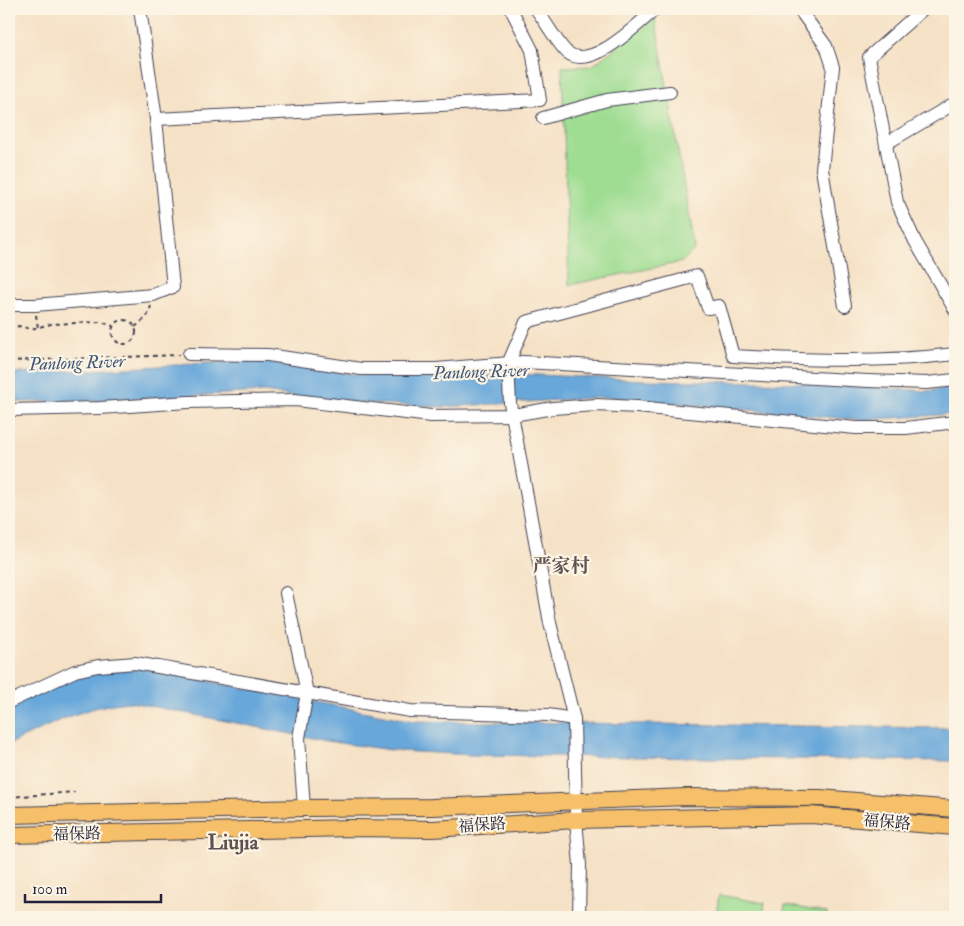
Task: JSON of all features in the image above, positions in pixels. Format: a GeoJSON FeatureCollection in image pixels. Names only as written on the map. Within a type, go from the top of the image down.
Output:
{"type":"FeatureCollection","features":[{"type":"Feature","properties":{"kind":"main road","name":"福保路"},"geometry":{"type":"LineString","coordinates":[[9,815],[432,807],[686,797],[820,798],[955,809]]}},
{"type":"Feature","properties":{"kind":"main road","name":"福保路"},"geometry":{"type":"LineString","coordinates":[[9,835],[433,828],[576,820],[812,815],[955,827]]}},
{"type":"Feature","properties":{"kind":"street"},"geometry":{"type":"LineString","coordinates":[[9,305],[35,305],[152,295],[173,287],[156,119],[140,9]]}},
{"type":"Feature","properties":{"kind":"street"},"geometry":{"type":"LineString","coordinates":[[156,119],[540,100],[532,50],[511,9]]}},
{"type":"Feature","properties":{"kind":"street"},"geometry":{"type":"LineString","coordinates":[[536,9],[566,52],[576,58],[587,58],[606,48],[656,9]]}},
{"type":"Feature","properties":{"kind":"street"},"geometry":{"type":"LineString","coordinates":[[799,9],[826,46],[833,67],[822,169],[845,306]]}},
{"type":"Feature","properties":{"kind":"street"},"geometry":{"type":"LineString","coordinates":[[924,9],[869,57],[897,202],[915,241],[953,302]]}},
{"type":"Feature","properties":{"kind":"street"},"geometry":{"type":"LineString","coordinates":[[543,118],[607,100],[670,92]]}},
{"type":"Feature","properties":{"kind":"street"},"geometry":{"type":"LineString","coordinates":[[887,143],[955,103]]}},
{"type":"Feature","properties":{"kind":"street"},"geometry":{"type":"LineString","coordinates":[[579,917],[580,865],[576,820],[574,718],[550,623],[512,409],[508,364],[526,322],[697,276],[708,308],[718,306],[733,356],[825,360],[911,360],[955,354]]}},
{"type":"Feature","properties":{"kind":"street"},"geometry":{"type":"LineString","coordinates":[[189,354],[268,355],[361,369],[436,368],[523,362],[868,381],[927,383],[955,380]]}},
{"type":"Feature","properties":{"kind":"street"},"geometry":{"type":"LineString","coordinates":[[9,410],[100,408],[188,402],[295,400],[431,416],[512,409],[596,405],[637,407],[856,428],[906,428],[955,422]]}},
{"type":"Feature","properties":{"kind":"street"},"geometry":{"type":"LineString","coordinates":[[286,593],[307,694],[299,738],[304,808]]}},
{"type":"Feature","properties":{"kind":"street"},"geometry":{"type":"LineString","coordinates":[[9,702],[74,671],[98,666],[135,664],[410,712],[548,715],[574,718]]}},
{"type":"Feature","properties":{"kind":"path"},"geometry":{"type":"LineString","coordinates":[[135,327],[147,317],[152,295]]}},
{"type":"Feature","properties":{"kind":"path"},"geometry":{"type":"LineString","coordinates":[[9,328],[19,326],[31,329],[51,324],[101,322],[113,326],[123,320],[131,322],[135,327],[134,337],[124,344],[114,338],[113,326]]}},
{"type":"Feature","properties":{"kind":"path"},"geometry":{"type":"LineString","coordinates":[[9,361],[189,354]]}},
{"type":"Feature","properties":{"kind":"path"},"geometry":{"type":"LineString","coordinates":[[9,797],[75,792]]}},
{"type":"Feature","properties":{"kind":"green space"},"geometry":{"type":"Polygon","coordinates":[[[655,18],[695,249],[682,262],[569,285],[562,67],[592,66],[655,18]]]}},
{"type":"Feature","properties":{"kind":"green space"},"geometry":{"type":"Polygon","coordinates":[[[719,895],[765,903],[763,917],[716,915],[719,895]]]}},
{"type":"Feature","properties":{"kind":"green space"},"geometry":{"type":"Polygon","coordinates":[[[785,905],[827,913],[826,917],[783,917],[785,905]]]}},
{"type":"Feature","properties":{"kind":"water"},"geometry":{"type":"Polygon","coordinates":[[[241,361],[266,362],[359,375],[459,378],[518,374],[646,380],[802,383],[927,391],[955,388],[955,414],[860,420],[608,397],[444,407],[324,401],[264,392],[91,401],[9,402],[9,373],[241,361]]]}},
{"type":"Feature","properties":{"kind":"water"},"geometry":{"type":"Polygon","coordinates":[[[135,667],[414,721],[950,728],[955,729],[955,761],[472,755],[399,751],[332,742],[130,702],[98,707],[83,712],[9,744],[9,705],[91,670],[135,667]]]}},
{"type":"Feature","properties":{"kind":"district","name":"严家村"},"geometry":{"type":"Point","coordinates":[561,566]}},
{"type":"Feature","properties":{"kind":"district","name":"Liujia"},"geometry":{"type":"Point","coordinates":[233,842]}},
{"type":"Feature","properties":{"kind":"water label","name":"Panlong River"},"geometry":{"type":"Point","coordinates":[77,363]}},
{"type":"Feature","properties":{"kind":"water label","name":"Panlong River"},"geometry":{"type":"Point","coordinates":[481,372]}}]}
